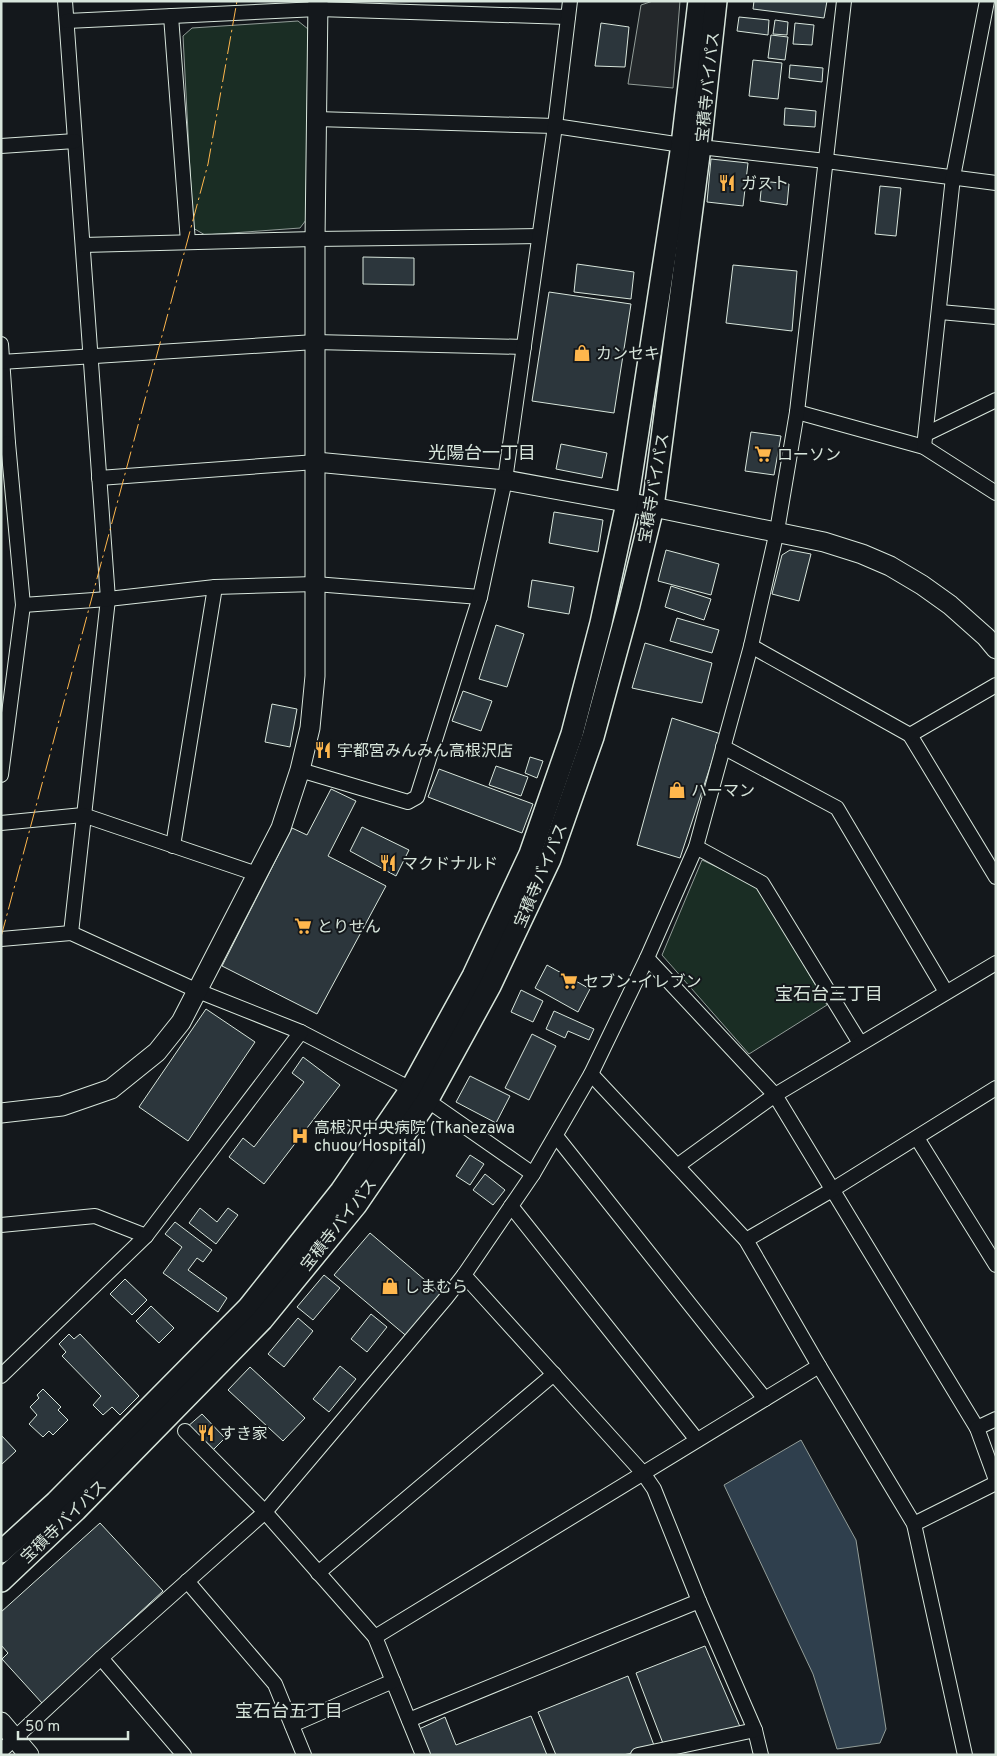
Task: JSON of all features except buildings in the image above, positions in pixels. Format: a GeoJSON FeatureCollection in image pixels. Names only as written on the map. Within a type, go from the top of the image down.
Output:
{"type":"FeatureCollection","features":[{"type":"Feature","properties":{"kind":"main road","name":"宝積寺バイパス"},"geometry":{"type":"LineString","coordinates":[[1,1581],[76,1510],[262,1320],[356,1205],[419,1095],[490,986],[550,859],[593,737],[630,605],[653,507],[691,146],[699,1]]}},
{"type":"Feature","properties":{"kind":"main road","name":"宝積寺バイパス"},"geometry":{"type":"LineString","coordinates":[[1,1552],[56,1502],[248,1308],[419,1095],[530,854],[572,734],[600,623],[627,503],[716,1]]}},
{"type":"Feature","properties":{"kind":"street"},"geometry":{"type":"LineString","coordinates":[[65,1],[108,600],[71,933]]}},
{"type":"Feature","properties":{"kind":"street"},"geometry":{"type":"LineString","coordinates":[[300,770],[408,802],[417,797],[480,597],[505,480],[556,126],[570,1]]}},
{"type":"Feature","properties":{"kind":"street"},"geometry":{"type":"LineString","coordinates":[[1,1751],[100,1658],[265,1512],[464,1275],[533,1174],[556,1136],[591,1074],[647,958],[696,847],[751,646],[777,531],[797,412],[844,1]]}},
{"type":"Feature","properties":{"kind":"street"},"geometry":{"type":"LineString","coordinates":[[925,440],[953,177],[987,1]]}},
{"type":"Feature","properties":{"kind":"street"},"geometry":{"type":"LineString","coordinates":[[67,21],[171,16],[318,5],[568,17]]}},
{"type":"Feature","properties":{"kind":"street"},"geometry":{"type":"LineString","coordinates":[[1,1113],[62,1106],[111,1089],[157,1052],[181,1022],[198,991],[280,828],[300,770],[310,728],[315,676],[315,239],[318,5]]}},
{"type":"Feature","properties":{"kind":"street"},"geometry":{"type":"LineString","coordinates":[[171,16],[188,242]]}},
{"type":"Feature","properties":{"kind":"street"},"geometry":{"type":"LineString","coordinates":[[316,120],[556,126],[691,146],[996,183]]}},
{"type":"Feature","properties":{"kind":"street"},"geometry":{"type":"LineString","coordinates":[[1,146],[75,141]]}},
{"type":"Feature","properties":{"kind":"street"},"geometry":{"type":"LineString","coordinates":[[83,245],[539,236]]}},
{"type":"Feature","properties":{"kind":"street"},"geometry":{"type":"LineString","coordinates":[[940,312],[996,318]]}},
{"type":"Feature","properties":{"kind":"street"},"geometry":{"type":"LineString","coordinates":[[2,362],[315,342],[524,347]]}},
{"type":"Feature","properties":{"kind":"street"},"geometry":{"type":"LineString","coordinates":[[1,344],[5,443],[23,605],[1,774]]}},
{"type":"Feature","properties":{"kind":"street"},"geometry":{"type":"LineString","coordinates":[[925,440],[996,400]]}},
{"type":"Feature","properties":{"kind":"street"},"geometry":{"type":"LineString","coordinates":[[797,412],[925,440],[995,492]]}},
{"type":"Feature","properties":{"kind":"street"},"geometry":{"type":"LineString","coordinates":[[99,478],[316,462],[505,480],[653,507],[777,531],[824,542],[862,554],[890,566],[922,585],[950,605],[986,637],[996,649]]}},
{"type":"Feature","properties":{"kind":"street"},"geometry":{"type":"LineString","coordinates":[[23,605],[108,600],[215,587],[315,584],[480,597]]}},
{"type":"Feature","properties":{"kind":"street"},"geometry":{"type":"LineString","coordinates":[[173,846],[215,587]]}},
{"type":"Feature","properties":{"kind":"street"},"geometry":{"type":"LineString","coordinates":[[751,646],[910,735],[996,877]]}},
{"type":"Feature","properties":{"kind":"street"},"geometry":{"type":"LineString","coordinates":[[910,735],[996,685]]}},
{"type":"Feature","properties":{"kind":"street"},"geometry":{"type":"LineString","coordinates":[[723,747],[837,808],[946,992]]}},
{"type":"Feature","properties":{"kind":"street"},"geometry":{"type":"LineString","coordinates":[[1,823],[83,815],[257,874]]}},
{"type":"Feature","properties":{"kind":"street"},"geometry":{"type":"LineString","coordinates":[[696,847],[762,883],[860,1043]]}},
{"type":"Feature","properties":{"kind":"street"},"geometry":{"type":"LineString","coordinates":[[1,939],[71,933],[198,991],[301,1032],[419,1095],[533,1174]]}},
{"type":"Feature","properties":{"kind":"street"},"geometry":{"type":"LineString","coordinates":[[647,958],[775,1095],[976,1428],[996,1482],[914,1524]]}},
{"type":"Feature","properties":{"kind":"street"},"geometry":{"type":"LineString","coordinates":[[677,1166],[775,1095],[996,963]]}},
{"type":"Feature","properties":{"kind":"street"},"geometry":{"type":"LineString","coordinates":[[1,1376],[146,1236],[301,1032]]}},
{"type":"Feature","properties":{"kind":"street"},"geometry":{"type":"LineString","coordinates":[[591,1074],[746,1240],[914,1524],[965,1755]]}},
{"type":"Feature","properties":{"kind":"street"},"geometry":{"type":"LineString","coordinates":[[746,1240],[832,1190],[996,1088]]}},
{"type":"Feature","properties":{"kind":"street"},"geometry":{"type":"LineString","coordinates":[[556,1136],[765,1399]]}},
{"type":"Feature","properties":{"kind":"street"},"geometry":{"type":"LineString","coordinates":[[917,1138],[996,1265]]}},
{"type":"Feature","properties":{"kind":"street"},"geometry":{"type":"LineString","coordinates":[[511,1206],[697,1440]]}},
{"type":"Feature","properties":{"kind":"street"},"geometry":{"type":"LineString","coordinates":[[1,1225],[94,1216],[146,1236]]}},
{"type":"Feature","properties":{"kind":"street"},"geometry":{"type":"LineString","coordinates":[[464,1275],[643,1473],[654,1489],[699,1601],[755,1730],[760,1755]]}},
{"type":"Feature","properties":{"kind":"street"},"geometry":{"type":"LineString","coordinates":[[375,1637],[819,1366]]}},
{"type":"Feature","properties":{"kind":"street"},"geometry":{"type":"LineString","coordinates":[[318,1573],[554,1374]]}},
{"type":"Feature","properties":{"kind":"street"},"geometry":{"type":"LineString","coordinates":[[976,1428],[996,1419]]}},
{"type":"Feature","properties":{"kind":"street"},"geometry":{"type":"LineString","coordinates":[[185,1430],[265,1512],[375,1637],[423,1755]]}},
{"type":"Feature","properties":{"kind":"street"},"geometry":{"type":"LineString","coordinates":[[187,1581],[275,1684],[304,1755]]}},
{"type":"Feature","properties":{"kind":"street"},"geometry":{"type":"LineString","coordinates":[[409,1720],[699,1601]]}},
{"type":"Feature","properties":{"kind":"street"},"geometry":{"type":"LineString","coordinates":[[100,1658],[184,1755]]}},
{"type":"Feature","properties":{"kind":"street"},"geometry":{"type":"LineString","coordinates":[[292,1724],[393,1681]]}},
{"type":"Feature","properties":{"kind":"street"},"geometry":{"type":"LineString","coordinates":[[1,1722],[29,1755]]}},
{"type":"Feature","properties":{"kind":"street"},"geometry":{"type":"LineString","coordinates":[[638,1755],[755,1730]]}},
{"type":"Feature","properties":{"kind":"green space"},"geometry":{"type":"Polygon","coordinates":[[[298,21],[308,29],[306,220],[300,228],[205,235],[193,228],[183,36],[192,28],[298,21]]]}},
{"type":"Feature","properties":{"kind":"green space"},"geometry":{"type":"Polygon","coordinates":[[[702,860],[759,887],[827,1005],[749,1054],[662,955],[702,860]]]}},
{"type":"Feature","properties":{"kind":"shaded area"},"geometry":{"type":"Polygon","coordinates":[[[653,1],[680,1],[673,88],[628,84],[641,5],[653,1]]]}},
{"type":"Feature","properties":{"kind":"water"},"geometry":{"type":"Polygon","coordinates":[[[801,1440],[856,1540],[886,1729],[880,1743],[837,1749],[813,1674],[724,1485],[801,1440]]]}},
{"type":"Feature","properties":{"kind":"power"},"geometry":{"type":"LineString","coordinates":[[1,937],[208,164],[237,1]]}},
{"type":"Feature","properties":{"kind":"place","name":"ガスト"},"geometry":{"type":"Point","coordinates":[727,183]}},
{"type":"Feature","properties":{"kind":"place","name":"カンセキ"},"geometry":{"type":"Point","coordinates":[582,353]}},
{"type":"Feature","properties":{"kind":"place","name":"ローソン"},"geometry":{"type":"Point","coordinates":[763,454]}},
{"type":"Feature","properties":{"kind":"place","name":"宇都宮みんみん高根沢店"},"geometry":{"type":"Point","coordinates":[323,750]}},
{"type":"Feature","properties":{"kind":"place","name":"ハーマン"},"geometry":{"type":"Point","coordinates":[677,790]}},
{"type":"Feature","properties":{"kind":"place","name":"マクドナルド"},"geometry":{"type":"Point","coordinates":[388,863]}},
{"type":"Feature","properties":{"kind":"place","name":"とりせん"},"geometry":{"type":"Point","coordinates":[303,926]}},
{"type":"Feature","properties":{"kind":"place","name":"セブン-イレブン"},"geometry":{"type":"Point","coordinates":[569,981]}},
{"type":"Feature","properties":{"kind":"place","name":"高根沢中央病院 (Tkanezawa chuou Hospital)"},"geometry":{"type":"Point","coordinates":[300,1136]}},
{"type":"Feature","properties":{"kind":"place","name":"しまむら"},"geometry":{"type":"Point","coordinates":[390,1286]}},
{"type":"Feature","properties":{"kind":"place","name":"すき家"},"geometry":{"type":"Point","coordinates":[206,1433]}},
{"type":"Feature","properties":{"kind":"district","name":"光陽台一丁目"},"geometry":{"type":"Point","coordinates":[482,453]}},
{"type":"Feature","properties":{"kind":"district","name":"宝石台三丁目"},"geometry":{"type":"Point","coordinates":[829,994]}},
{"type":"Feature","properties":{"kind":"district","name":"宝石台五丁目"},"geometry":{"type":"Point","coordinates":[289,1711]}}]}
